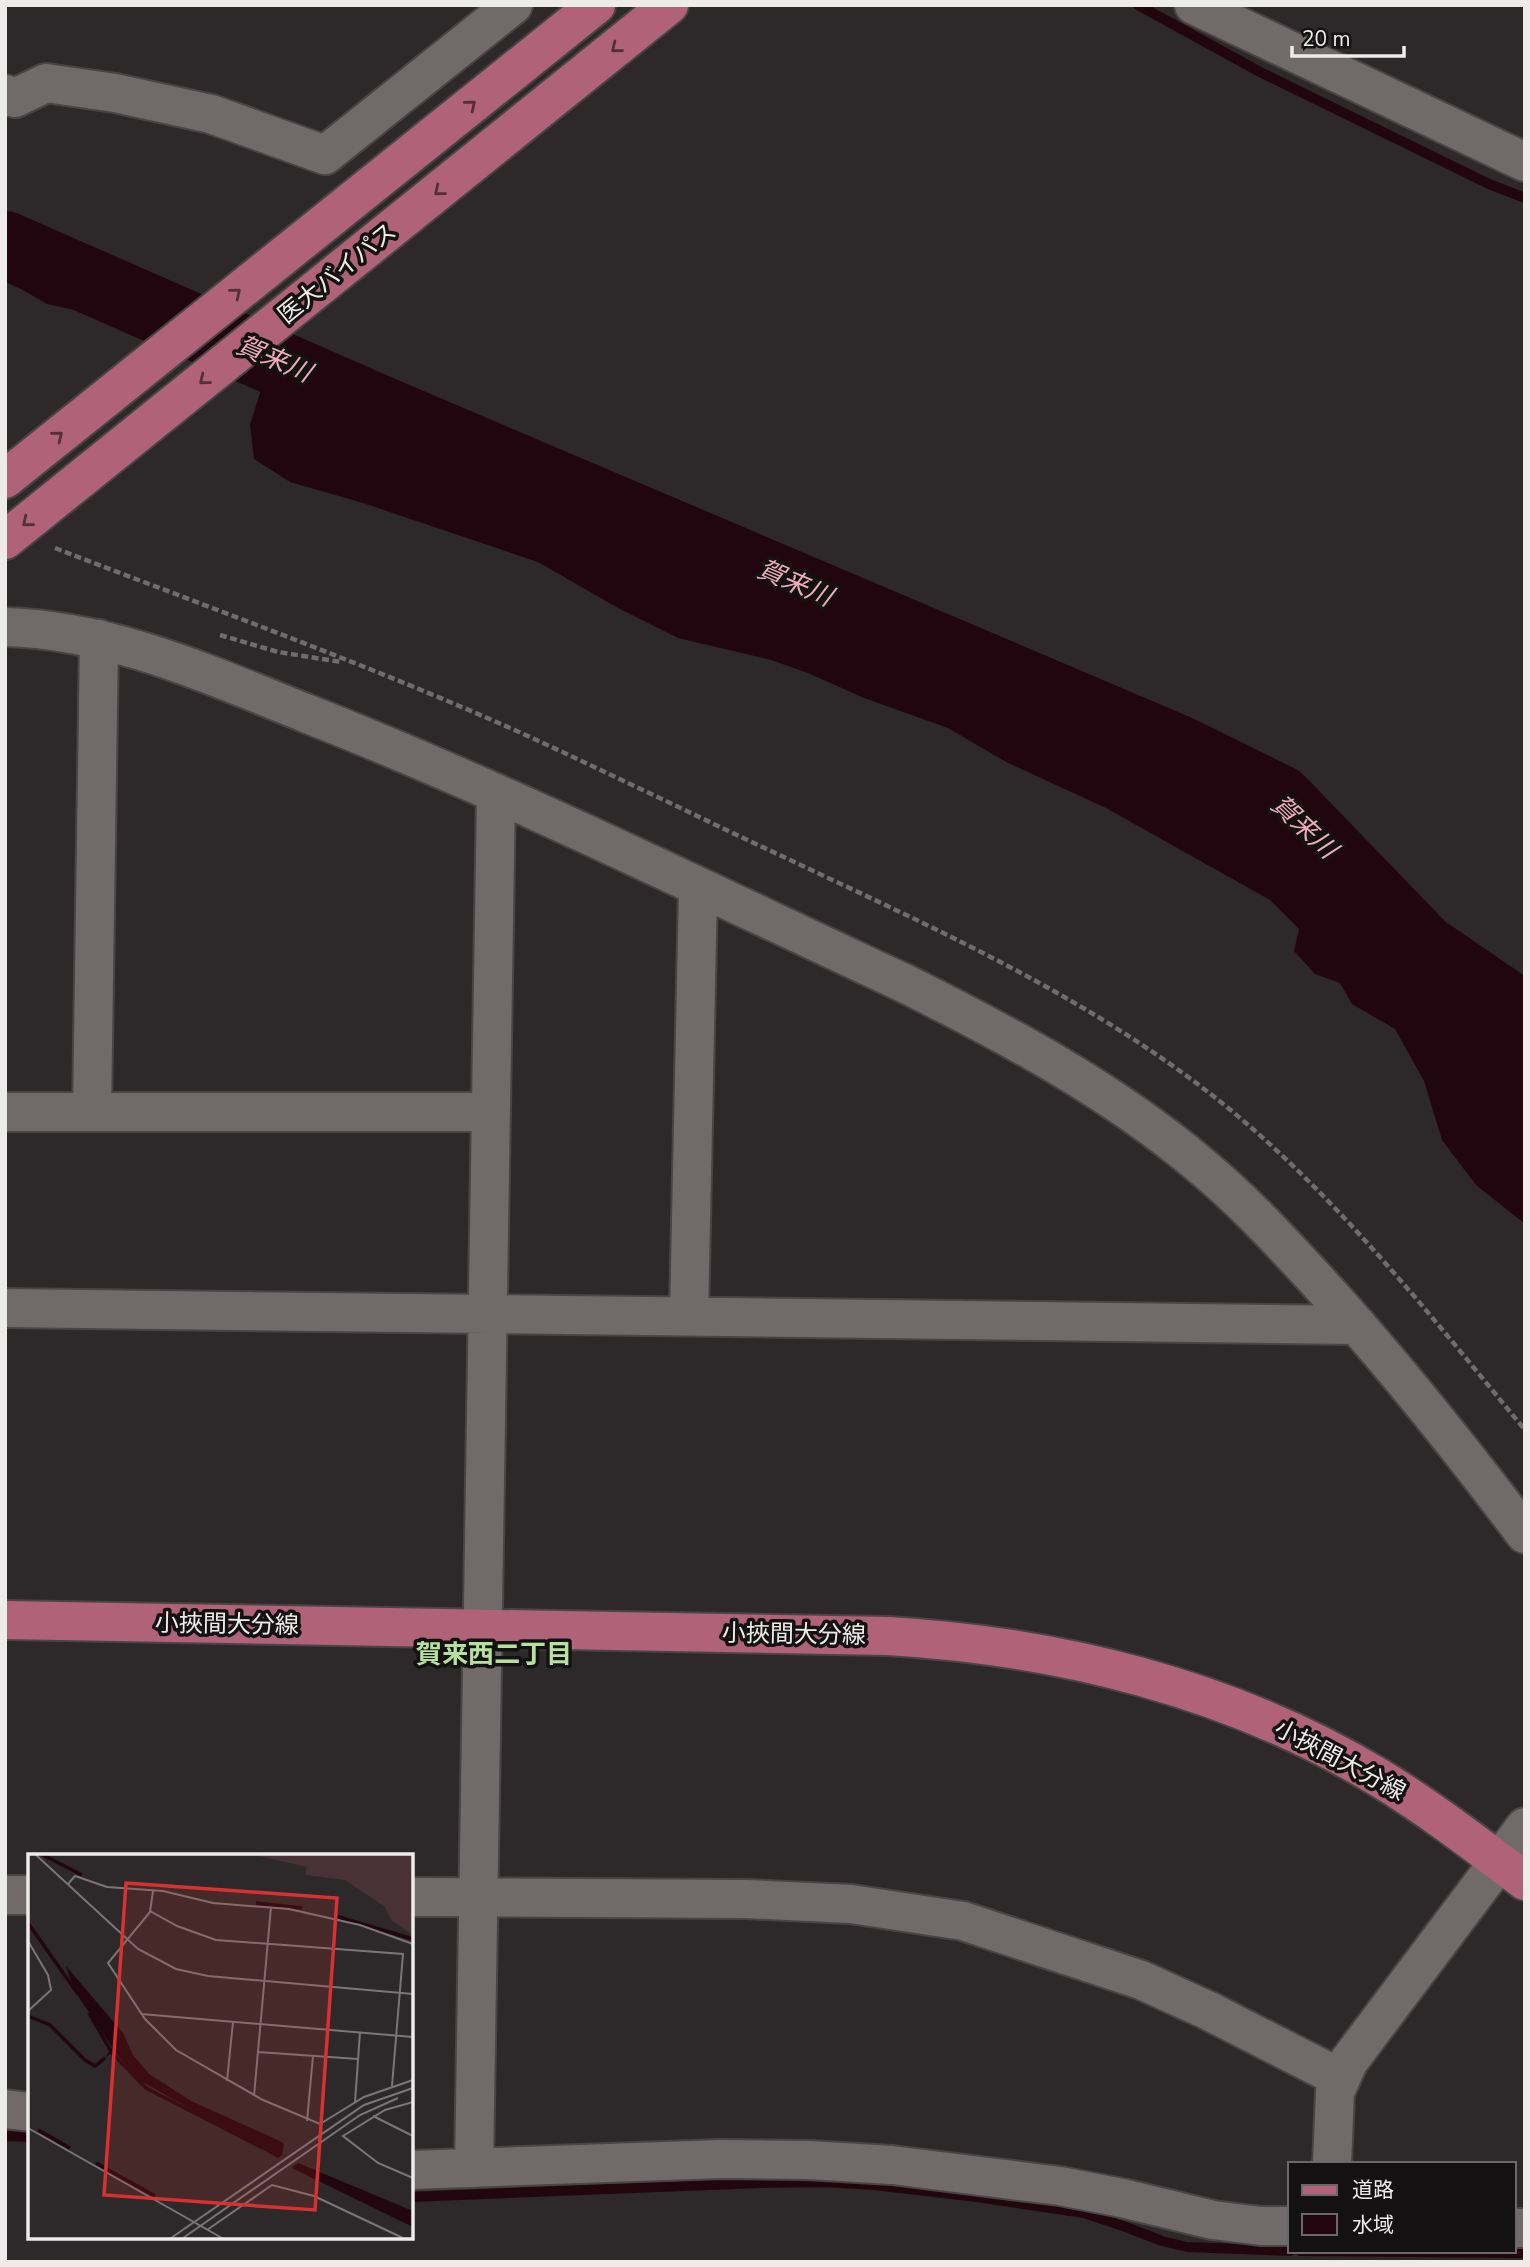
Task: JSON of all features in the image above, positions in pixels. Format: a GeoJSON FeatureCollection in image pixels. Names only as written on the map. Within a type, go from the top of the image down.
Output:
{"type":"FeatureCollection","features":[{"type":"Feature","properties":{"kind":"main road"},"geometry":{"type":"LineString","coordinates":[[5,479],[596,5]]}},
{"type":"Feature","properties":{"kind":"main road","name":"医大バイパス"},"geometry":{"type":"LineString","coordinates":[[5,540],[669,5]]}},
{"type":"Feature","properties":{"kind":"main road","name":"小挾間大分線"},"geometry":{"type":"LineString","coordinates":[[5,1620],[888,1636],[988,1644],[1082,1661],[1214,1700],[1297,1734],[1377,1776],[1413,1799],[1512,1872]]}},
{"type":"Feature","properties":{"kind":"street"},"geometry":{"type":"LineString","coordinates":[[5,94],[15,97],[46,83],[115,93],[211,114],[325,155],[513,5]]}},
{"type":"Feature","properties":{"kind":"street"},"geometry":{"type":"LineString","coordinates":[[1194,5],[1525,162]]}},
{"type":"Feature","properties":{"kind":"street"},"geometry":{"type":"LineString","coordinates":[[5,627],[73,633],[188,666],[433,765],[960,1011],[1088,1084],[1150,1125],[1200,1165],[1265,1226],[1357,1325],[1460,1449],[1525,1534]]}},
{"type":"Feature","properties":{"kind":"street"},"geometry":{"type":"LineString","coordinates":[[92,1112],[99,639]]}},
{"type":"Feature","properties":{"kind":"street"},"geometry":{"type":"LineString","coordinates":[[474,2168],[496,794]]}},
{"type":"Feature","properties":{"kind":"street"},"geometry":{"type":"LineString","coordinates":[[689,1316],[698,888]]}},
{"type":"Feature","properties":{"kind":"street"},"geometry":{"type":"LineString","coordinates":[[5,1112],[491,1112]]}},
{"type":"Feature","properties":{"kind":"street"},"geometry":{"type":"LineString","coordinates":[[5,1308],[1357,1325]]}},
{"type":"Feature","properties":{"kind":"street"},"geometry":{"type":"LineString","coordinates":[[1332,2162],[1335,2092],[1349,2061],[1512,1872],[1525,1827]]}},
{"type":"Feature","properties":{"kind":"street"},"geometry":{"type":"LineString","coordinates":[[5,1895],[28,1895]]}},
{"type":"Feature","properties":{"kind":"street"},"geometry":{"type":"LineString","coordinates":[[413,1897],[746,1899],[851,1904],[963,1921],[1141,1980],[1207,2010],[1340,2078]]}},
{"type":"Feature","properties":{"kind":"street"},"geometry":{"type":"LineString","coordinates":[[5,2109],[28,2112]]}},
{"type":"Feature","properties":{"kind":"street"},"geometry":{"type":"LineString","coordinates":[[413,2170],[722,2159],[892,2165],[973,2173],[1060,2186],[1213,2220],[1261,2226],[1288,2226]]}},
{"type":"Feature","properties":{"kind":"water"},"geometry":{"type":"Polygon","coordinates":[[[5,212],[184,291],[145,327],[118,310],[74,310],[47,304],[5,282],[5,212]]]}},
{"type":"Feature","properties":{"kind":"water"},"geometry":{"type":"Polygon","coordinates":[[[296,357],[585,502],[585,516],[612,529],[668,546],[801,609],[908,648],[931,653],[1146,756],[1231,790],[1324,844],[1341,847],[1384,883],[1409,919],[1425,959],[1525,1041],[1525,1224],[1476,1185],[1442,1140],[1424,1081],[1395,1029],[1352,1004],[1340,983],[1315,974],[1294,951],[1299,929],[1270,900],[1106,808],[1006,762],[948,728],[864,698],[771,660],[678,638],[618,608],[538,562],[363,503],[290,482],[254,459],[250,425],[264,380],[296,357]]]}},
{"type":"Feature","properties":{"kind":"waterway"},"geometry":{"type":"LineString","coordinates":[[1138,5],[1260,72],[1489,184],[1525,198]]}},
{"type":"Feature","properties":{"kind":"waterway","name":"賀来川"},"geometry":{"type":"LineString","coordinates":[[5,244],[384,410],[1174,746],[1280,798],[1424,947],[1525,1016]]}},
{"type":"Feature","properties":{"kind":"waterway"},"geometry":{"type":"LineString","coordinates":[[5,2136],[28,2137]]}},
{"type":"Feature","properties":{"kind":"waterway"},"geometry":{"type":"LineString","coordinates":[[413,2197],[760,2183],[824,2182],[874,2185],[1084,2213],[1162,2241],[1187,2247],[1288,2251]]}},
{"type":"Feature","properties":{"kind":"waterway"},"geometry":{"type":"LineString","coordinates":[[1516,2253],[1525,2253]]}},
{"type":"Feature","properties":{"kind":"district","name":"賀来西二丁目"},"geometry":{"type":"Point","coordinates":[494,1654]}}]}
